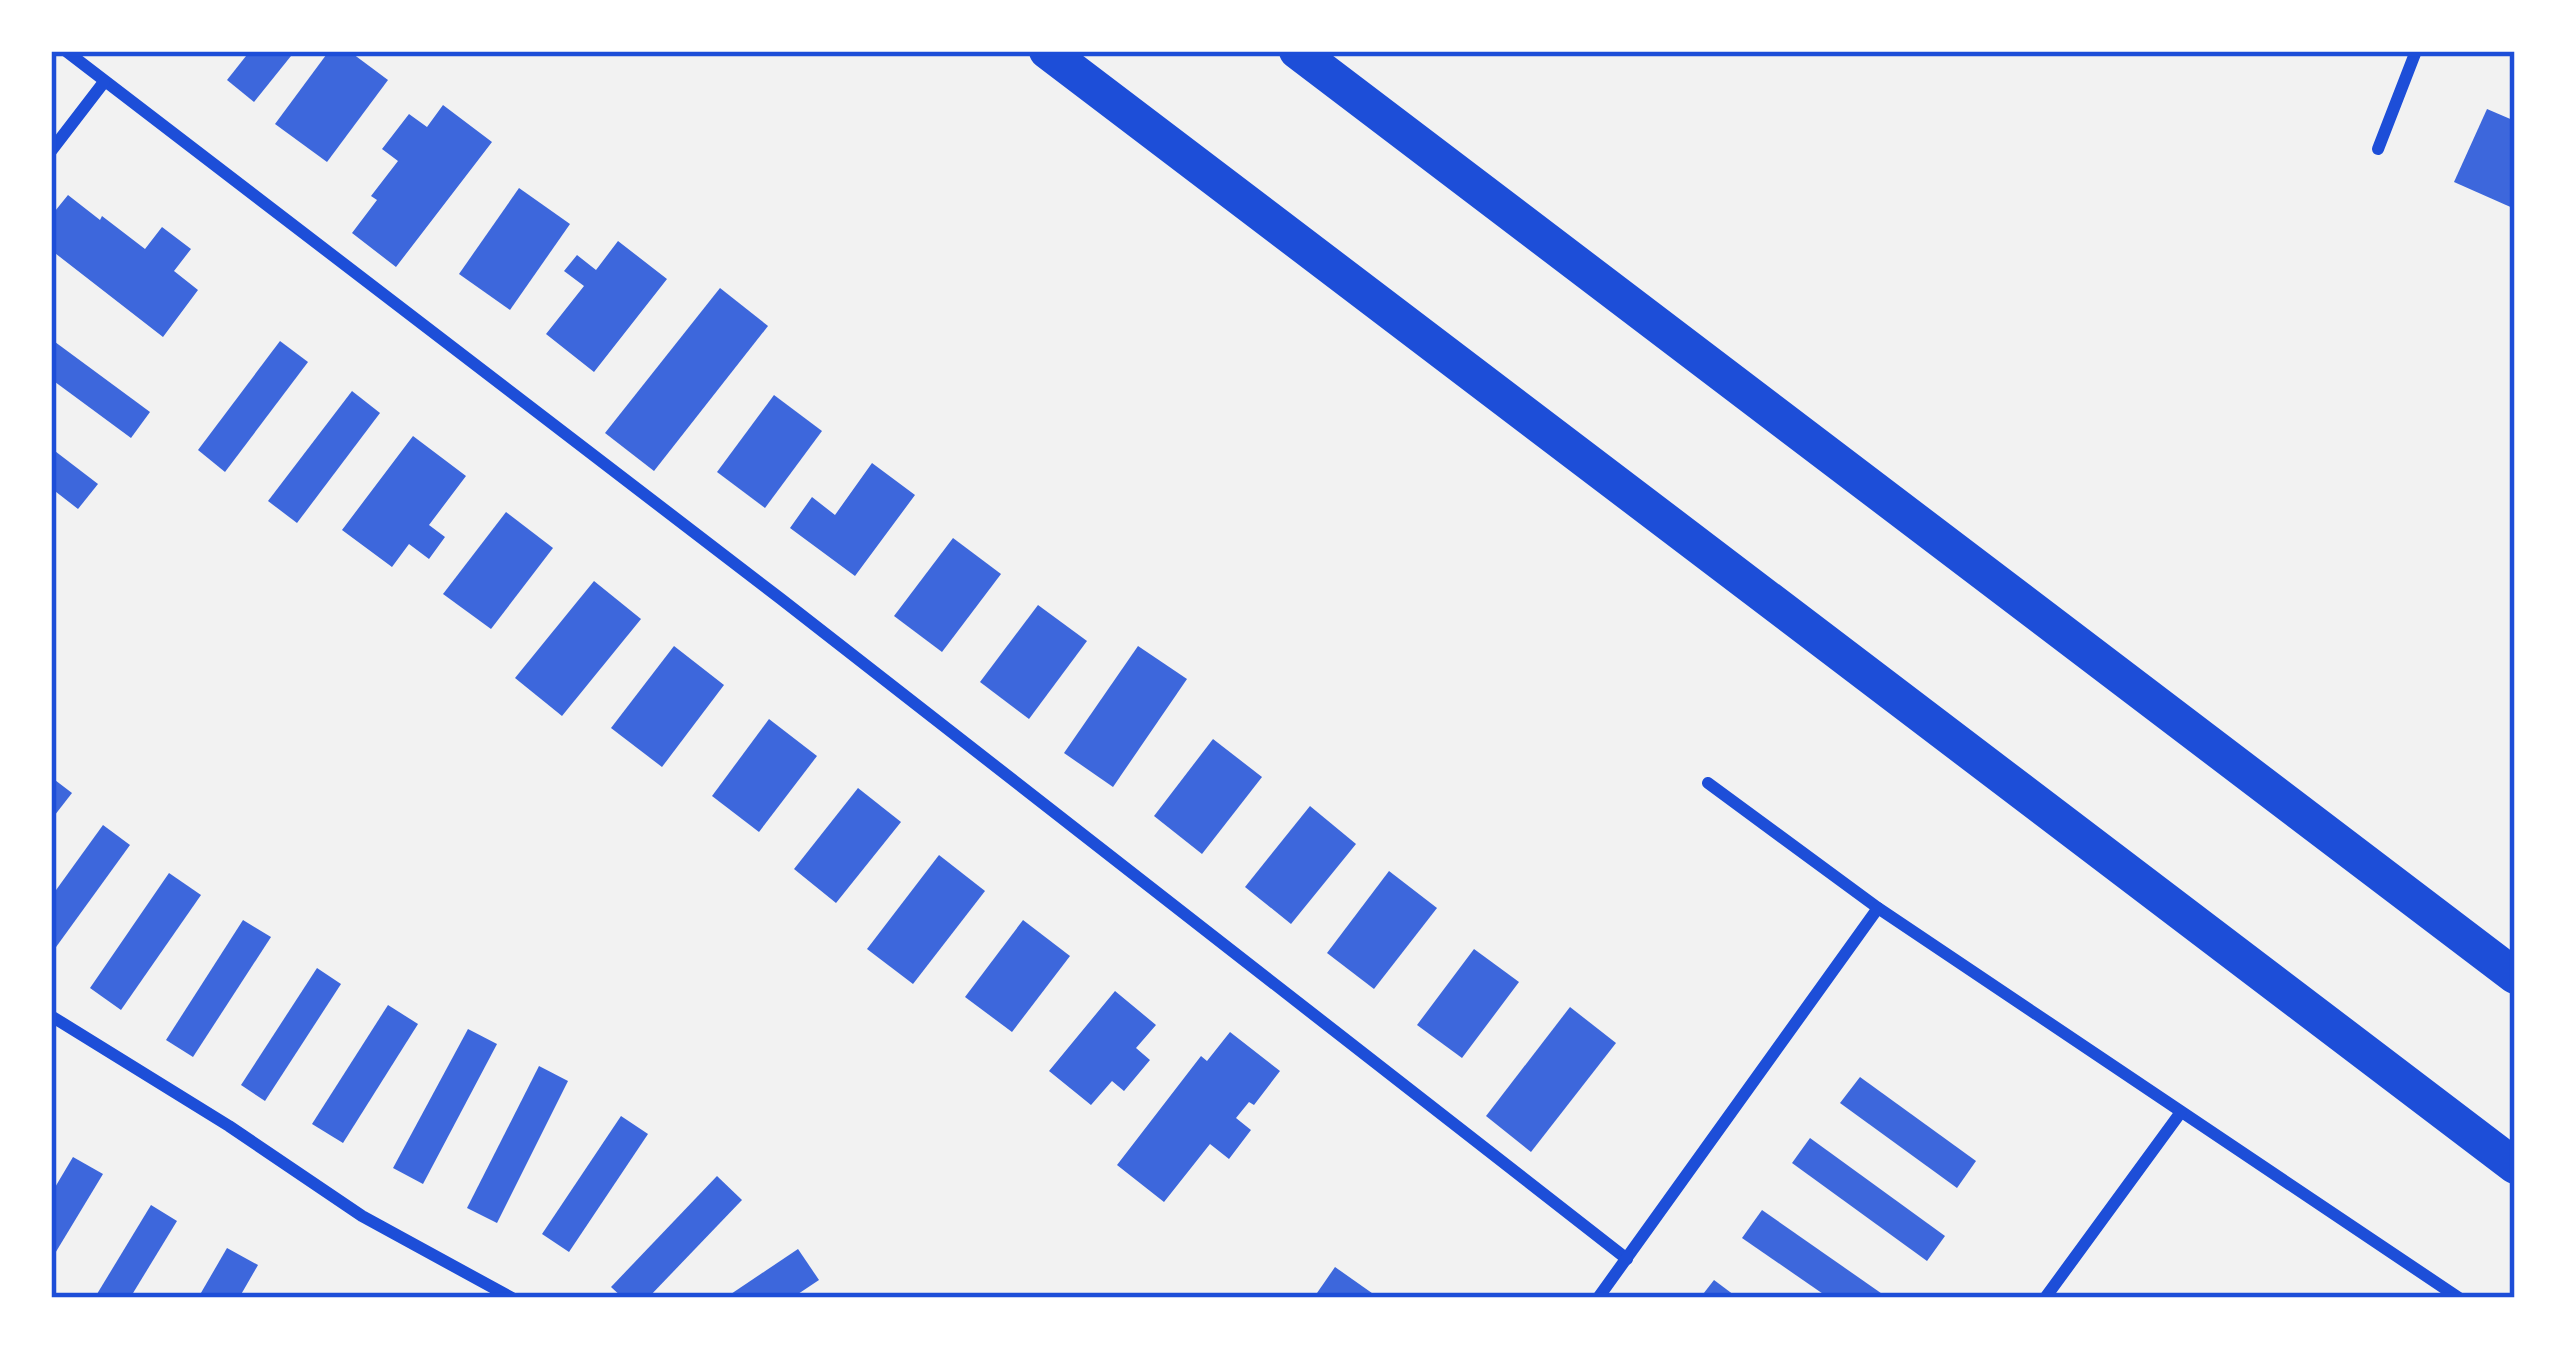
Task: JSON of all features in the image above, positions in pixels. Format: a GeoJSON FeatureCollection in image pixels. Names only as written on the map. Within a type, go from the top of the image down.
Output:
{"type":"FeatureCollection","features":[{"type":"Feature","properties":{"kind":"highway"},"geometry":{"type":"LineString","coordinates":[[1047,51],[2515,1166]]}},
{"type":"Feature","properties":{"kind":"highway"},"geometry":{"type":"LineString","coordinates":[[1297,51],[2515,976]]}},
{"type":"Feature","properties":{"kind":"street"},"geometry":{"type":"LineString","coordinates":[[66,51],[781,599],[1627,1259]]}},
{"type":"Feature","properties":{"kind":"street"},"geometry":{"type":"LineString","coordinates":[[2378,149],[2416,51]]}},
{"type":"Feature","properties":{"kind":"street"},"geometry":{"type":"LineString","coordinates":[[51,152],[104,82]]}},
{"type":"Feature","properties":{"kind":"street"},"geometry":{"type":"LineString","coordinates":[[1708,783],[1878,908],[2458,1298]]}},
{"type":"Feature","properties":{"kind":"street"},"geometry":{"type":"LineString","coordinates":[[1598,1298],[1878,908]]}},
{"type":"Feature","properties":{"kind":"street"},"geometry":{"type":"LineString","coordinates":[[51,1016],[229,1126],[362,1216],[512,1298]]}},
{"type":"Feature","properties":{"kind":"street"},"geometry":{"type":"LineString","coordinates":[[2044,1298],[2181,1112]]}},
{"type":"Feature","properties":{"kind":"building"},"geometry":{"type":"Polygon","coordinates":[[[250,51],[295,51],[254,102],[227,80],[250,51]]]}},
{"type":"Feature","properties":{"kind":"building"},"geometry":{"type":"Polygon","coordinates":[[[329,51],[349,51],[388,80],[327,162],[275,124],[329,51]]]}},
{"type":"Feature","properties":{"kind":"building"},"geometry":{"type":"Polygon","coordinates":[[[443,105],[492,142],[396,267],[352,233],[377,200],[371,196],[398,161],[382,149],[409,114],[427,127],[443,105]]]}},
{"type":"Feature","properties":{"kind":"building"},"geometry":{"type":"Polygon","coordinates":[[[2487,109],[2515,121],[2515,209],[2454,182],[2487,109]]]}},
{"type":"Feature","properties":{"kind":"building"},"geometry":{"type":"Polygon","coordinates":[[[519,188],[570,224],[510,310],[459,274],[519,188]]]}},
{"type":"Feature","properties":{"kind":"building"},"geometry":{"type":"Polygon","coordinates":[[[68,195],[145,249],[162,227],[191,249],[174,271],[198,290],[163,337],[51,250],[51,216],[68,195]]]}},
{"type":"Feature","properties":{"kind":"building"},"geometry":{"type":"Polygon","coordinates":[[[618,241],[667,279],[594,372],[546,334],[584,286],[564,271],[577,255],[596,270],[618,241]]]}},
{"type":"Feature","properties":{"kind":"building"},"geometry":{"type":"Polygon","coordinates":[[[720,288],[768,326],[654,471],[605,433],[720,288]]]}},
{"type":"Feature","properties":{"kind":"building"},"geometry":{"type":"Polygon","coordinates":[[[51,339],[150,412],[131,438],[51,379],[51,339]]]}},
{"type":"Feature","properties":{"kind":"building"},"geometry":{"type":"Polygon","coordinates":[[[280,341],[308,362],[225,472],[198,450],[280,341]]]}},
{"type":"Feature","properties":{"kind":"building"},"geometry":{"type":"Polygon","coordinates":[[[352,391],[380,413],[297,523],[268,501],[352,391]]]}},
{"type":"Feature","properties":{"kind":"building"},"geometry":{"type":"Polygon","coordinates":[[[774,395],[822,431],[765,508],[717,472],[774,395]]]}},
{"type":"Feature","properties":{"kind":"building"},"geometry":{"type":"Polygon","coordinates":[[[413,436],[466,476],[429,525],[445,537],[429,559],[409,544],[392,567],[342,530],[413,436]]]}},
{"type":"Feature","properties":{"kind":"building"},"geometry":{"type":"Polygon","coordinates":[[[51,448],[98,484],[78,509],[51,488],[51,448]]]}},
{"type":"Feature","properties":{"kind":"building"},"geometry":{"type":"Polygon","coordinates":[[[872,463],[915,495],[855,576],[790,528],[812,497],[835,515],[872,463]]]}},
{"type":"Feature","properties":{"kind":"building"},"geometry":{"type":"Polygon","coordinates":[[[506,512],[553,548],[491,629],[443,594],[506,512]]]}},
{"type":"Feature","properties":{"kind":"building"},"geometry":{"type":"Polygon","coordinates":[[[953,538],[1001,574],[942,652],[894,616],[953,538]]]}},
{"type":"Feature","properties":{"kind":"building"},"geometry":{"type":"Polygon","coordinates":[[[594,581],[641,619],[562,716],[515,678],[594,581]]]}},
{"type":"Feature","properties":{"kind":"building"},"geometry":{"type":"Polygon","coordinates":[[[1038,605],[1087,641],[1029,719],[980,682],[1038,605]]]}},
{"type":"Feature","properties":{"kind":"building"},"geometry":{"type":"Polygon","coordinates":[[[674,646],[724,685],[662,767],[611,728],[674,646]]]}},
{"type":"Feature","properties":{"kind":"building"},"geometry":{"type":"Polygon","coordinates":[[[1138,646],[1187,679],[1113,787],[1064,753],[1138,646]]]}},
{"type":"Feature","properties":{"kind":"building"},"geometry":{"type":"Polygon","coordinates":[[[769,719],[817,756],[759,832],[712,796],[769,719]]]}},
{"type":"Feature","properties":{"kind":"building"},"geometry":{"type":"Polygon","coordinates":[[[1213,739],[1262,777],[1202,854],[1154,816],[1213,739]]]}},
{"type":"Feature","properties":{"kind":"building"},"geometry":{"type":"Polygon","coordinates":[[[51,777],[72,793],[51,820],[51,777]]]}},
{"type":"Feature","properties":{"kind":"building"},"geometry":{"type":"Polygon","coordinates":[[[858,788],[901,822],[836,903],[794,869],[858,788]]]}},
{"type":"Feature","properties":{"kind":"building"},"geometry":{"type":"Polygon","coordinates":[[[1310,806],[1356,844],[1291,924],[1245,887],[1310,806]]]}},
{"type":"Feature","properties":{"kind":"building"},"geometry":{"type":"Polygon","coordinates":[[[103,825],[130,845],[51,954],[51,897],[103,825]]]}},
{"type":"Feature","properties":{"kind":"building"},"geometry":{"type":"Polygon","coordinates":[[[939,855],[985,891],[913,984],[867,949],[939,855]]]}},
{"type":"Feature","properties":{"kind":"building"},"geometry":{"type":"Polygon","coordinates":[[[1389,871],[1437,908],[1374,989],[1327,953],[1389,871]]]}},
{"type":"Feature","properties":{"kind":"building"},"geometry":{"type":"Polygon","coordinates":[[[169,873],[201,895],[121,1010],[90,988],[169,873]]]}},
{"type":"Feature","properties":{"kind":"building"},"geometry":{"type":"Polygon","coordinates":[[[243,920],[271,937],[193,1057],[166,1040],[243,920]]]}},
{"type":"Feature","properties":{"kind":"building"},"geometry":{"type":"Polygon","coordinates":[[[1023,920],[1070,956],[1012,1032],[965,997],[1023,920]]]}},
{"type":"Feature","properties":{"kind":"building"},"geometry":{"type":"Polygon","coordinates":[[[1474,949],[1519,982],[1462,1058],[1417,1025],[1474,949]]]}},
{"type":"Feature","properties":{"kind":"building"},"geometry":{"type":"Polygon","coordinates":[[[317,968],[341,984],[265,1101],[241,1085],[317,968]]]}},
{"type":"Feature","properties":{"kind":"building"},"geometry":{"type":"Polygon","coordinates":[[[1115,991],[1156,1025],[1136,1048],[1150,1060],[1124,1091],[1112,1081],[1091,1105],[1049,1071],[1115,991]]]}},
{"type":"Feature","properties":{"kind":"building"},"geometry":{"type":"Polygon","coordinates":[[[388,1005],[418,1024],[343,1143],[312,1124],[388,1005]]]}},
{"type":"Feature","properties":{"kind":"building"},"geometry":{"type":"Polygon","coordinates":[[[1570,1007],[1616,1043],[1531,1152],[1486,1116],[1570,1007]]]}},
{"type":"Feature","properties":{"kind":"building"},"geometry":{"type":"Polygon","coordinates":[[[468,1029],[497,1044],[423,1184],[393,1168],[468,1029]]]}},
{"type":"Feature","properties":{"kind":"building"},"geometry":{"type":"Polygon","coordinates":[[[1230,1032],[1280,1071],[1254,1105],[1249,1102],[1236,1118],[1251,1130],[1229,1159],[1210,1144],[1164,1202],[1117,1165],[1201,1056],[1207,1061],[1230,1032]]]}},
{"type":"Feature","properties":{"kind":"building"},"geometry":{"type":"Polygon","coordinates":[[[539,1066],[568,1081],[497,1223],[467,1208],[539,1066]]]}},
{"type":"Feature","properties":{"kind":"building"},"geometry":{"type":"Polygon","coordinates":[[[1860,1077],[1976,1161],[1957,1188],[1840,1103],[1860,1077]]]}},
{"type":"Feature","properties":{"kind":"building"},"geometry":{"type":"Polygon","coordinates":[[[621,1116],[648,1134],[569,1252],[542,1234],[621,1116]]]}},
{"type":"Feature","properties":{"kind":"building"},"geometry":{"type":"Polygon","coordinates":[[[1810,1138],[1945,1236],[1927,1261],[1792,1163],[1810,1138]]]}},
{"type":"Feature","properties":{"kind":"building"},"geometry":{"type":"Polygon","coordinates":[[[73,1157],[103,1174],[51,1260],[51,1194],[73,1157]]]}},
{"type":"Feature","properties":{"kind":"building"},"geometry":{"type":"Polygon","coordinates":[[[717,1176],[742,1200],[648,1298],[623,1298],[611,1287],[717,1176]]]}},
{"type":"Feature","properties":{"kind":"building"},"geometry":{"type":"Polygon","coordinates":[[[151,1205],[177,1221],[130,1298],[104,1298],[97,1294],[151,1205]]]}},
{"type":"Feature","properties":{"kind":"building"},"geometry":{"type":"Polygon","coordinates":[[[1762,1210],[1888,1298],[1829,1298],[1742,1238],[1762,1210]]]}},
{"type":"Feature","properties":{"kind":"building"},"geometry":{"type":"Polygon","coordinates":[[[227,1248],[258,1265],[239,1298],[198,1298],[227,1248]]]}},
{"type":"Feature","properties":{"kind":"building"},"geometry":{"type":"Polygon","coordinates":[[[798,1249],[819,1280],[792,1298],[725,1298],[798,1249]]]}},
{"type":"Feature","properties":{"kind":"building"},"geometry":{"type":"Polygon","coordinates":[[[1335,1267],[1379,1298],[1325,1298],[1317,1293],[1335,1267]]]}},
{"type":"Feature","properties":{"kind":"building"},"geometry":{"type":"Polygon","coordinates":[[[1714,1280],[1738,1298],[1700,1298],[1714,1280]]]}}]}
